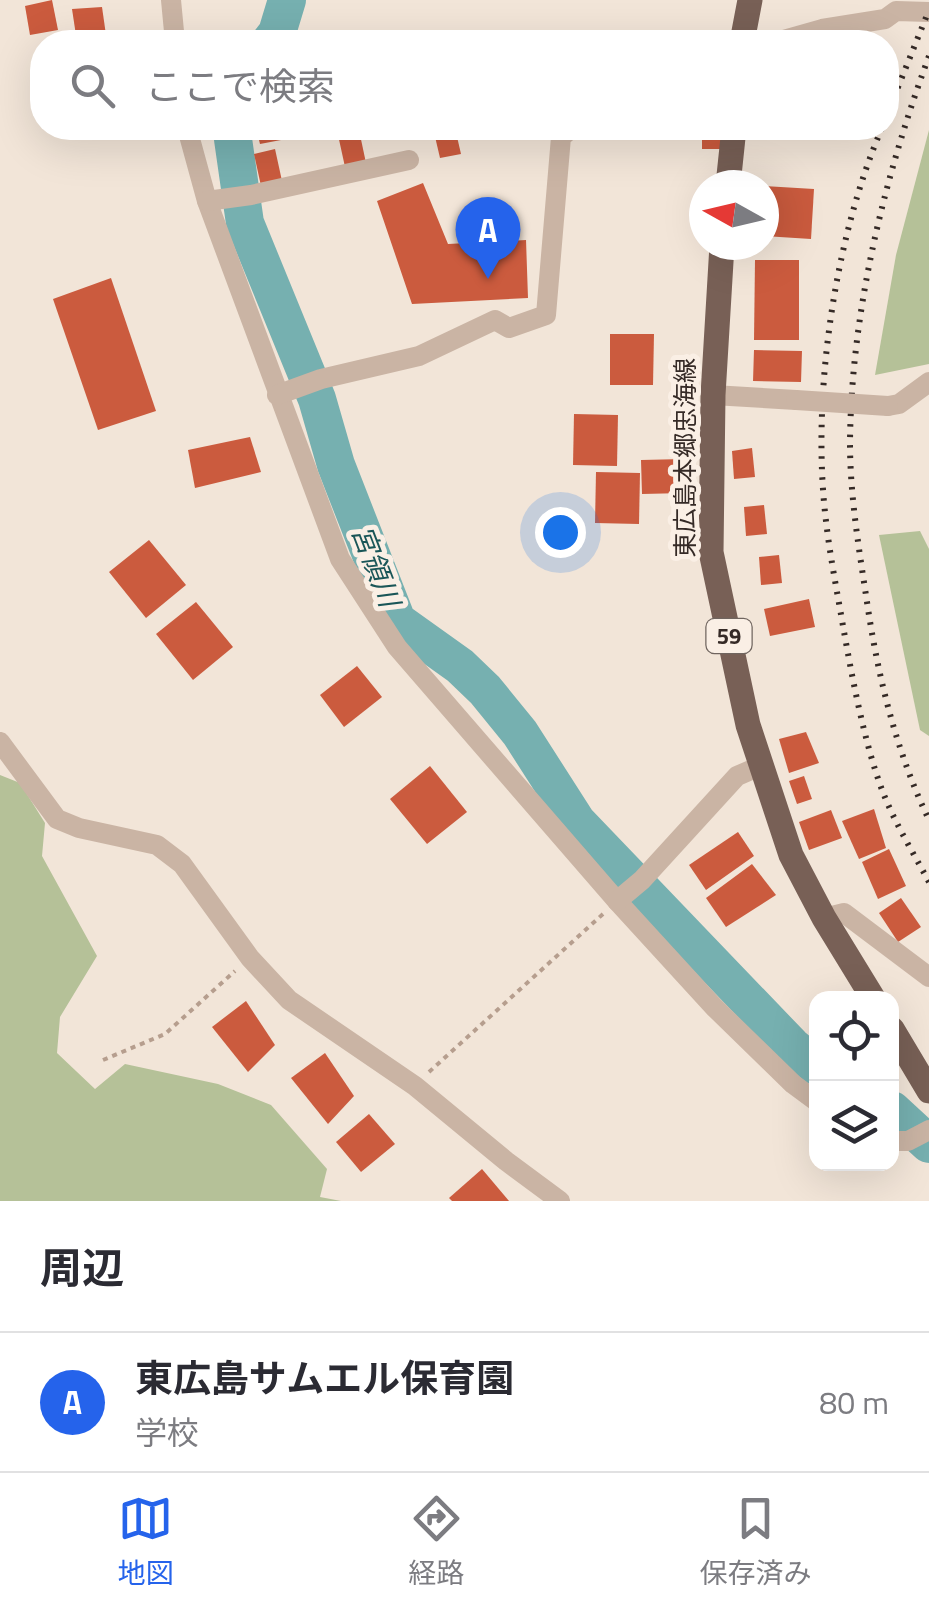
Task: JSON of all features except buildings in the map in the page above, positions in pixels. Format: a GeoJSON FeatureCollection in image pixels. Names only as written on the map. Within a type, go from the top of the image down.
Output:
{"type":"FeatureCollection","features":[{"type":"Feature","properties":{"kind":"main road"},"geometry":{"type":"LineString","coordinates":[[744,30],[750,0]]}},
{"type":"Feature","properties":{"kind":"main road"},"geometry":{"type":"LineString","coordinates":[[730,170],[733,140]]}},
{"type":"Feature","properties":{"kind":"main road","name":"東広島本郷忠海線"},"geometry":{"type":"LineString","coordinates":[[721,260],[713,395],[711,552],[748,726],[791,855],[869,991]]}},
{"type":"Feature","properties":{"kind":"main road"},"geometry":{"type":"LineString","coordinates":[[899,1041],[929,1091]]}},
{"type":"Feature","properties":{"kind":"street"},"geometry":{"type":"LineString","coordinates":[[171,0],[174,30]]}},
{"type":"Feature","properties":{"kind":"street"},"geometry":{"type":"LineString","coordinates":[[818,30],[885,19],[896,11],[929,12]]}},
{"type":"Feature","properties":{"kind":"street"},"geometry":{"type":"LineString","coordinates":[[192,140],[286,392],[340,559],[397,647],[630,890],[714,1007],[809,1096]]}},
{"type":"Feature","properties":{"kind":"street"},"geometry":{"type":"LineString","coordinates":[[286,392],[322,379],[419,356],[496,320],[509,328],[546,316],[561,140]]}},
{"type":"Feature","properties":{"kind":"street"},"geometry":{"type":"LineString","coordinates":[[217,199],[409,160]]}},
{"type":"Feature","properties":{"kind":"street"},"geometry":{"type":"LineString","coordinates":[[713,395],[888,406],[899,404],[929,382]]}},
{"type":"Feature","properties":{"kind":"street"},"geometry":{"type":"LineString","coordinates":[[0,742],[57,819],[79,828],[156,844],[182,864],[250,958],[289,1000],[415,1086],[560,1201]]}},
{"type":"Feature","properties":{"kind":"street"},"geometry":{"type":"LineString","coordinates":[[630,890],[737,776],[760,766]]}},
{"type":"Feature","properties":{"kind":"street"},"geometry":{"type":"LineString","coordinates":[[824,918],[844,913],[929,977]]}},
{"type":"Feature","properties":{"kind":"street"},"geometry":{"type":"LineString","coordinates":[[899,1141],[929,1130]]}},
{"type":"Feature","properties":{"kind":"path"},"geometry":{"type":"LineString","coordinates":[[415,1086],[630,890]]}},
{"type":"Feature","properties":{"kind":"path"},"geometry":{"type":"LineString","coordinates":[[103,1060],[165,1034],[250,958]]}},
{"type":"Feature","properties":{"kind":"green space"},"geometry":{"type":"Polygon","coordinates":[[[929,130],[929,364],[875,375],[896,255],[929,130]]]}},
{"type":"Feature","properties":{"kind":"green space"},"geometry":{"type":"Polygon","coordinates":[[[920,531],[929,549],[929,736],[920,730],[879,535],[920,531]]]}},
{"type":"Feature","properties":{"kind":"green space"},"geometry":{"type":"Polygon","coordinates":[[[0,775],[20,783],[45,823],[42,856],[97,956],[60,1017],[57,1053],[95,1089],[125,1064],[218,1084],[271,1105],[327,1169],[320,1197],[341,1201],[0,1201],[0,775]]]}},
{"type":"Feature","properties":{"kind":"waterway","name":"宮領川"},"geometry":{"type":"LineString","coordinates":[[278,30],[287,0]]}},
{"type":"Feature","properties":{"kind":"waterway","name":"宮領川"},"geometry":{"type":"LineString","coordinates":[[233,140],[245,223],[317,399],[336,465],[397,621],[460,666],[485,690],[520,733],[577,822],[809,1060]]}},
{"type":"Feature","properties":{"kind":"waterway"},"geometry":{"type":"LineString","coordinates":[[899,1116],[929,1144]]}},
{"type":"Feature","properties":{"kind":"railway"},"geometry":{"type":"LineString","coordinates":[[899,85],[929,10]]}},
{"type":"Feature","properties":{"kind":"railway"},"geometry":{"type":"LineString","coordinates":[[929,56],[898,150],[873,246],[856,345],[850,443],[856,522],[877,658],[898,740],[929,820]]}},
{"type":"Feature","properties":{"kind":"railway"},"geometry":{"type":"LineString","coordinates":[[877,140],[851,219],[830,320],[824,372],[822,474],[832,560],[865,734],[889,806],[929,882]]}},
{"type":"Feature","properties":{"kind":"place","name":"東広島サムエル保育園"},"geometry":{"type":"Point","coordinates":[488,279]}}]}
